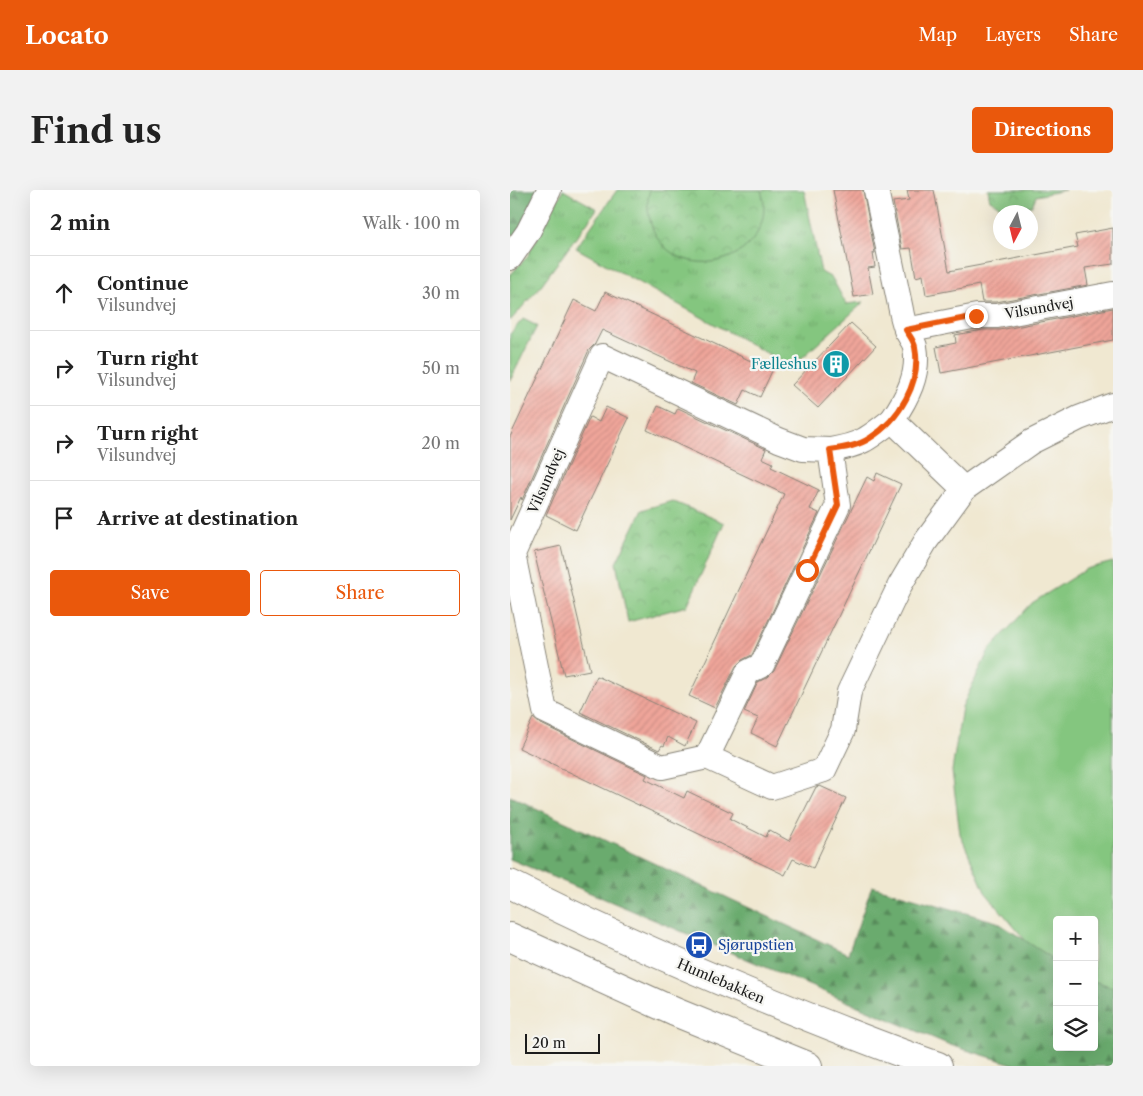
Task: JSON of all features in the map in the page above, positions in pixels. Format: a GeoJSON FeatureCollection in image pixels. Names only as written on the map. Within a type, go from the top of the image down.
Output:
{"type":"FeatureCollection","features":[{"type":"Feature","properties":{"kind":"street"},"geometry":{"type":"LineString","coordinates":[[510,258],[528,232],[548,190]]}},
{"type":"Feature","properties":{"kind":"street","name":"Vilsundvej"},"geometry":{"type":"LineString","coordinates":[[707,757],[662,767],[545,711],[513,554],[602,356],[780,440],[804,449],[830,450],[852,447],[870,438],[892,420],[905,402],[913,383],[915,346],[906,330],[901,310],[876,190]]}},
{"type":"Feature","properties":{"kind":"street","name":"Vilsundvej"},"geometry":{"type":"LineString","coordinates":[[906,330],[976,316],[997,316],[1113,294]]}},
{"type":"Feature","properties":{"kind":"street"},"geometry":{"type":"LineString","coordinates":[[830,450],[838,505],[762,664],[748,672],[707,757],[772,787],[824,770],[843,730],[849,692],[900,585],[926,541],[964,488],[1031,442],[1079,418],[1113,405]]}},
{"type":"Feature","properties":{"kind":"street"},"geometry":{"type":"LineString","coordinates":[[892,420],[964,488]]}},
{"type":"Feature","properties":{"kind":"street","name":"Humlebakken"},"geometry":{"type":"LineString","coordinates":[[510,884],[571,915],[690,969],[827,1025],[938,1066]]}},
{"type":"Feature","properties":{"kind":"street"},"geometry":{"type":"LineString","coordinates":[[510,937],[675,1012],[808,1066]]}},
{"type":"Feature","properties":{"kind":"green space"},"geometry":{"type":"Polygon","coordinates":[[[510,190],[539,190],[517,234],[510,235],[510,190]]]}},
{"type":"Feature","properties":{"kind":"green space"},"geometry":{"type":"Polygon","coordinates":[[[563,190],[597,209],[539,288],[510,321],[510,275],[527,257],[563,190]]]}},
{"type":"Feature","properties":{"kind":"green space"},"geometry":{"type":"Polygon","coordinates":[[[617,190],[804,190],[821,272],[832,278],[846,304],[864,302],[792,367],[576,248],[617,190]]]}},
{"type":"Feature","properties":{"kind":"green space"},"geometry":{"type":"Polygon","coordinates":[[[650,190],[761,190],[764,205],[760,227],[749,244],[734,255],[715,261],[695,262],[677,256],[661,243],[651,224],[648,207],[650,190]]]}},
{"type":"Feature","properties":{"kind":"green space"},"geometry":{"type":"Polygon","coordinates":[[[988,190],[1065,190],[1036,196],[1032,205],[998,205],[990,200],[988,190]]]}},
{"type":"Feature","properties":{"kind":"green space"},"geometry":{"type":"Polygon","coordinates":[[[523,319],[537,326],[510,381],[510,334],[523,319]]]}},
{"type":"Feature","properties":{"kind":"green space"},"geometry":{"type":"Polygon","coordinates":[[[672,501],[724,523],[687,606],[628,622],[616,563],[642,510],[672,501]]]}},
{"type":"Feature","properties":{"kind":"green space"},"geometry":{"type":"Polygon","coordinates":[[[1113,562],[1113,987],[1098,982],[1098,916],[1053,916],[1053,958],[1026,941],[985,892],[960,834],[952,771],[962,707],[989,650],[1032,603],[1086,569],[1113,562]]]}},
{"type":"Feature","properties":{"kind":"green space"},"geometry":{"type":"Polygon","coordinates":[[[510,796],[848,954],[872,886],[997,922],[1053,958],[1053,1051],[1098,1051],[1098,982],[1113,987],[1113,1066],[1019,1066],[950,1045],[510,859],[510,796]]]}},
{"type":"Feature","properties":{"kind":"building"},"geometry":{"type":"Polygon","coordinates":[[[833,190],[863,190],[875,253],[873,253],[875,267],[868,268],[873,294],[854,297],[833,190]]]}},
{"type":"Feature","properties":{"kind":"building"},"geometry":{"type":"Polygon","coordinates":[[[907,190],[934,190],[949,271],[1078,247],[1075,235],[1113,228],[1113,264],[1085,268],[1088,285],[996,302],[982,302],[979,285],[926,295],[923,275],[916,277],[911,248],[902,249],[893,202],[909,200],[907,190]]]}},
{"type":"Feature","properties":{"kind":"building"},"geometry":{"type":"Polygon","coordinates":[[[605,292],[772,371],[760,397],[745,390],[738,405],[691,383],[695,373],[602,330],[595,344],[589,350],[522,500],[521,497],[510,520],[510,437],[574,300],[596,311],[605,292]]]}},
{"type":"Feature","properties":{"kind":"building"},"geometry":{"type":"Polygon","coordinates":[[[1113,308],[1113,340],[941,373],[936,347],[956,343],[955,335],[983,330],[1000,330],[1113,308]]]}},
{"type":"Feature","properties":{"kind":"building","name":"Fælleshus"},"geometry":{"type":"Polygon","coordinates":[[[851,323],[876,346],[818,408],[792,385],[851,323]]]}},
{"type":"Feature","properties":{"kind":"building"},"geometry":{"type":"Polygon","coordinates":[[[658,406],[675,414],[678,408],[766,449],[762,458],[773,463],[771,467],[819,490],[810,509],[819,513],[752,655],[742,660],[736,666],[715,708],[689,696],[784,494],[647,430],[658,406]]]}},
{"type":"Feature","properties":{"kind":"building"},"geometry":{"type":"Polygon","coordinates":[[[606,407],[629,418],[576,530],[546,515],[590,417],[599,422],[606,407]]]}},
{"type":"Feature","properties":{"kind":"building"},"geometry":{"type":"Polygon","coordinates":[[[877,473],[901,484],[777,746],[751,733],[758,718],[744,712],[758,682],[768,677],[774,671],[867,477],[874,481],[877,473]]]}},
{"type":"Feature","properties":{"kind":"building"},"geometry":{"type":"Polygon","coordinates":[[[561,546],[590,670],[564,675],[534,552],[561,546]]]}},
{"type":"Feature","properties":{"kind":"building"},"geometry":{"type":"Polygon","coordinates":[[[597,676],[696,723],[685,746],[668,737],[664,746],[662,745],[659,750],[580,712],[597,676]]]}},
{"type":"Feature","properties":{"kind":"building"},"geometry":{"type":"Polygon","coordinates":[[[533,718],[539,723],[647,775],[645,779],[684,798],[687,791],[733,813],[730,819],[766,837],[769,830],[789,841],[816,787],[820,786],[846,798],[813,868],[793,859],[785,875],[519,748],[533,718]]]}},
{"type":"Feature","properties":{"kind":"place","name":"Fælleshus"},"geometry":{"type":"Point","coordinates":[836,364]}},
{"type":"Feature","properties":{"kind":"place","name":"Sjørupstien"},"geometry":{"type":"Point","coordinates":[699,945]}},
{"type":"Feature","properties":{"kind":"route"},"geometry":{"type":"LineString","coordinates":[[807,570],[838,505],[830,450],[852,447],[870,438],[892,420],[905,402],[913,383],[916,363],[915,346],[906,330],[976,316]]}}]}
